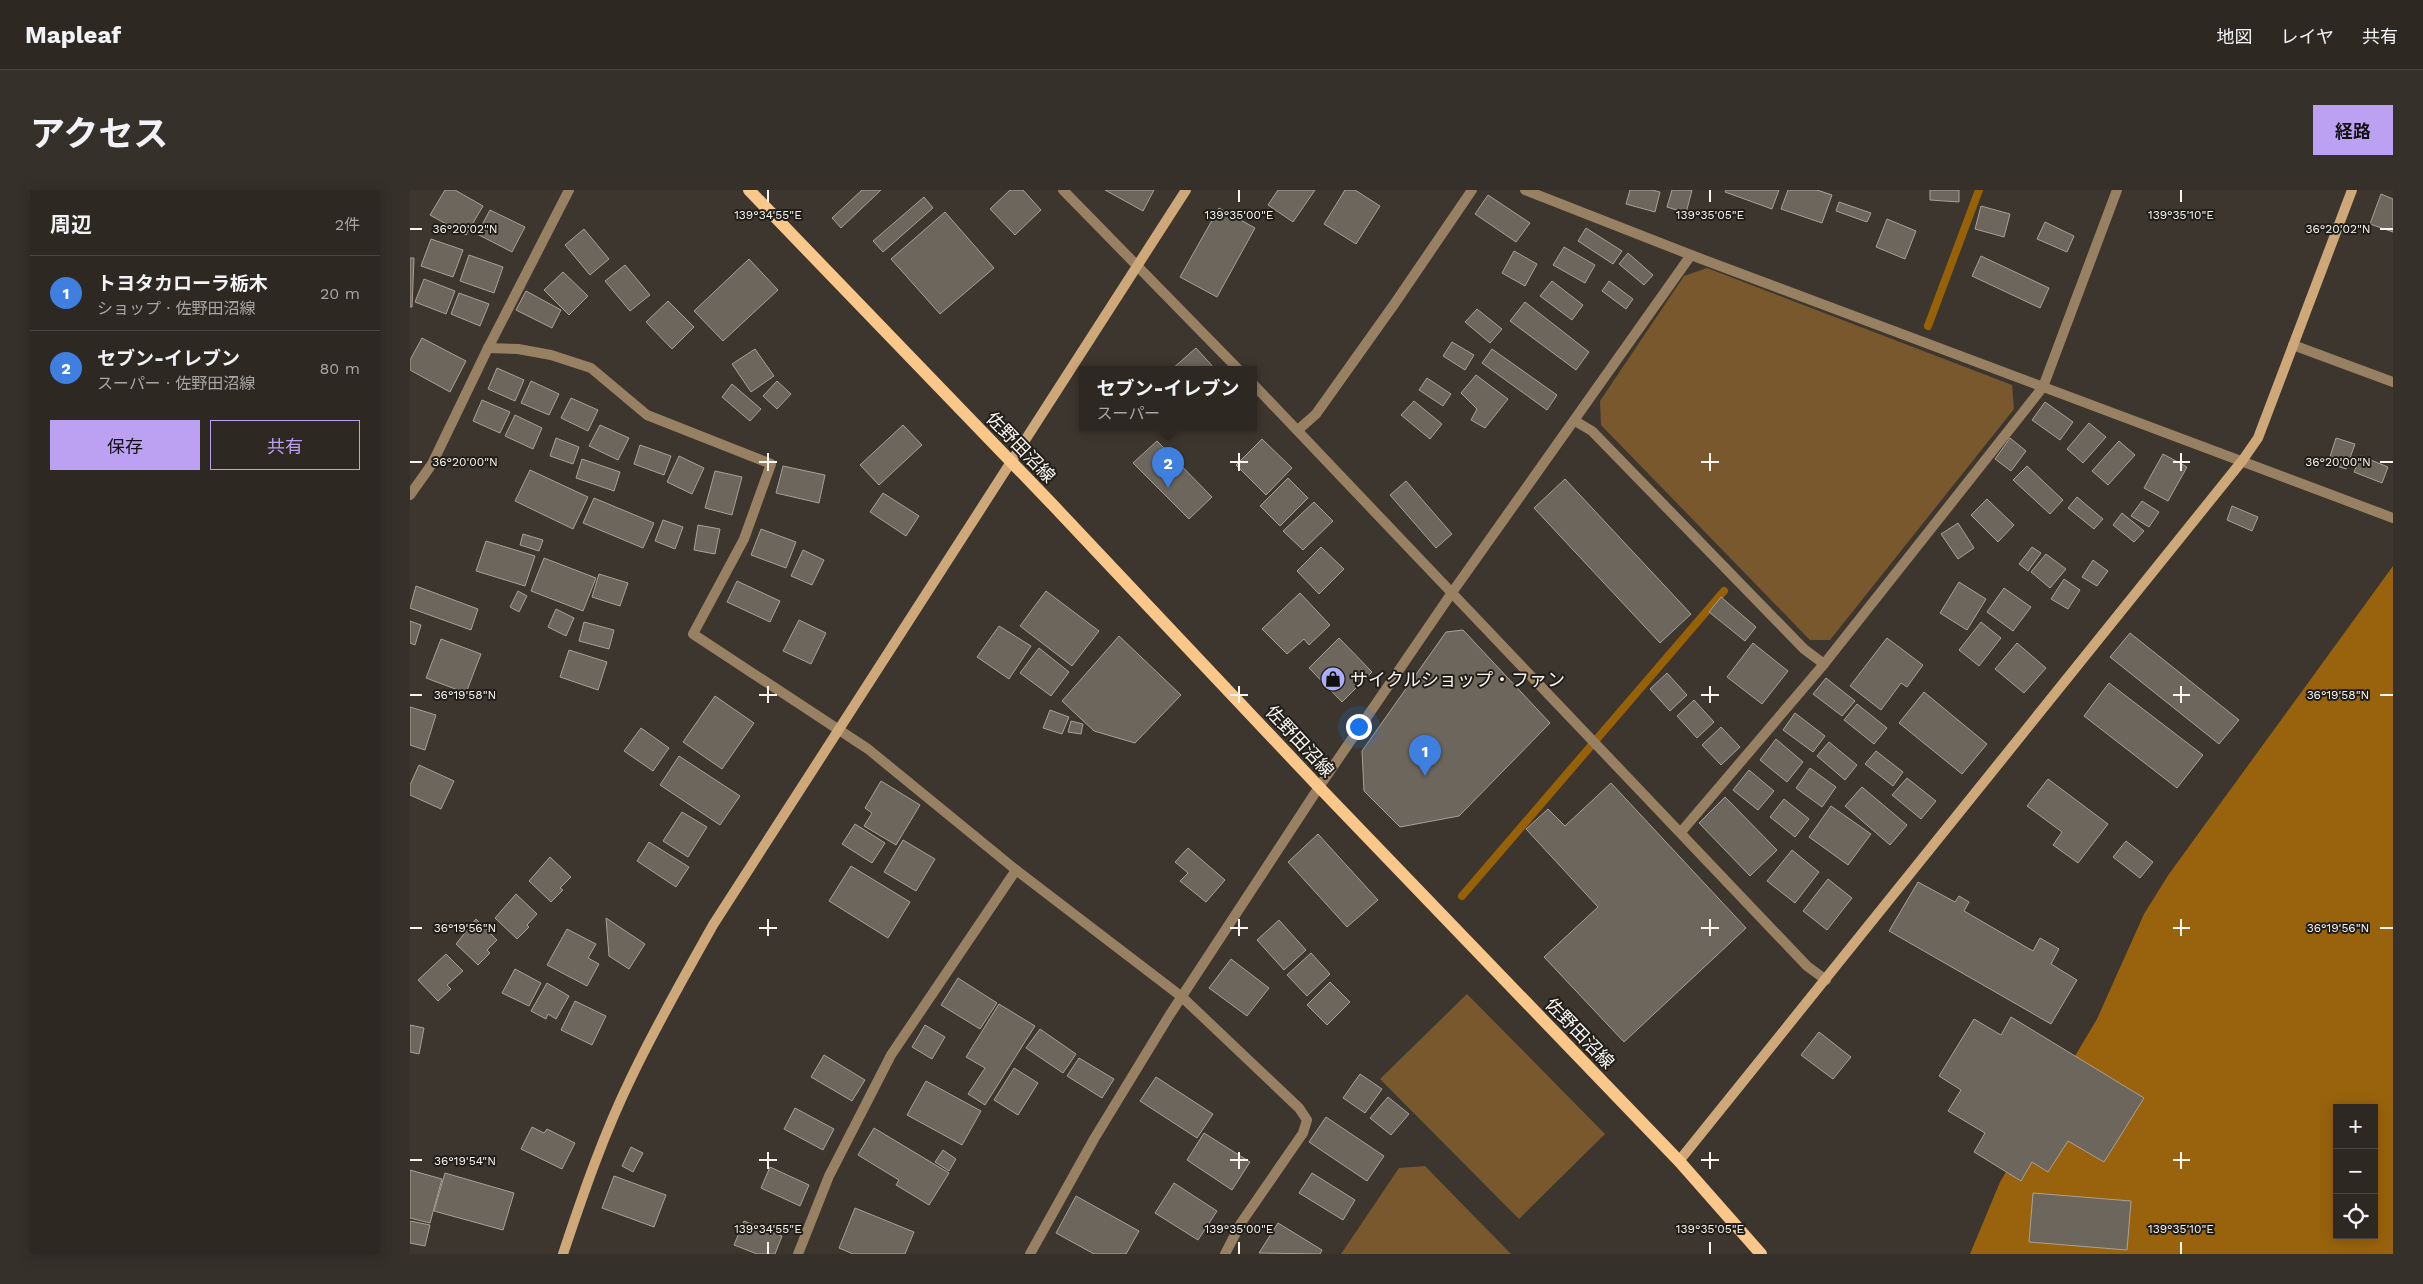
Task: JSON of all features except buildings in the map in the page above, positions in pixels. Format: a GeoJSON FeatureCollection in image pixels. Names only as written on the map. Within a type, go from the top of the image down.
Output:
{"type":"FeatureCollection","features":[{"type":"Feature","properties":{"kind":"main road","name":"佐野田沼線"},"geometry":{"type":"LineString","coordinates":[[749,190],[1010,460],[1319,787],[1679,1161],[1761,1254]]}},
{"type":"Feature","properties":{"kind":"street"},"geometry":{"type":"LineString","coordinates":[[410,495],[432,464],[488,348],[569,190]]}},
{"type":"Feature","properties":{"kind":"street"},"geometry":{"type":"LineString","coordinates":[[1063,190],[1136,267],[1235,366]]}},
{"type":"Feature","properties":{"kind":"street"},"geometry":{"type":"LineString","coordinates":[[563,1254],[606,1136],[631,1078],[668,1004],[713,925],[976,518],[1010,460],[1186,190]]}},
{"type":"Feature","properties":{"kind":"street"},"geometry":{"type":"LineString","coordinates":[[1298,430],[1316,414],[1395,304],[1472,190]]}},
{"type":"Feature","properties":{"kind":"street"},"geometry":{"type":"LineString","coordinates":[[1525,190],[1691,255],[2393,518]]}},
{"type":"Feature","properties":{"kind":"street"},"geometry":{"type":"LineString","coordinates":[[1681,832],[1824,664],[2043,387],[2117,190]]}},
{"type":"Feature","properties":{"kind":"street"},"geometry":{"type":"LineString","coordinates":[[1679,1161],[2242,461],[2258,438],[2352,190]]}},
{"type":"Feature","properties":{"kind":"street"},"geometry":{"type":"LineString","coordinates":[[1030,1254],[1094,1139],[1182,997],[1319,787],[1451,594],[1691,255]]}},
{"type":"Feature","properties":{"kind":"street"},"geometry":{"type":"LineString","coordinates":[[2293,345],[2393,382]]}},
{"type":"Feature","properties":{"kind":"street"},"geometry":{"type":"LineString","coordinates":[[488,348],[518,349],[551,355],[591,368],[647,415],[771,464],[744,540],[693,634],[868,750],[1016,870],[1182,997],[1299,1108],[1307,1120],[1303,1133],[1242,1223],[1225,1254]]}},
{"type":"Feature","properties":{"kind":"street"},"geometry":{"type":"LineString","coordinates":[[1257,388],[1451,594],[1808,966],[1826,980]]}},
{"type":"Feature","properties":{"kind":"street"},"geometry":{"type":"LineString","coordinates":[[1575,421],[1592,431],[1804,649],[1824,664]]}},
{"type":"Feature","properties":{"kind":"street"},"geometry":{"type":"LineString","coordinates":[[798,1254],[829,1176],[892,1055],[1016,870]]}},
{"type":"Feature","properties":{"kind":"shaded area"},"geometry":{"type":"Polygon","coordinates":[[[1707,268],[2012,385],[2014,409],[1830,640],[1810,640],[1601,425],[1600,401],[1684,276],[1707,268]]]}},
{"type":"Feature","properties":{"kind":"shaded area"},"geometry":{"type":"Polygon","coordinates":[[[2393,566],[2393,1254],[1970,1254],[2000,1182],[2097,1019],[2144,914],[2169,874],[2393,566]]]}},
{"type":"Feature","properties":{"kind":"shaded area"},"geometry":{"type":"Polygon","coordinates":[[[1467,994],[1605,1134],[1519,1219],[1380,1079],[1467,994]]]}},
{"type":"Feature","properties":{"kind":"shaded area"},"geometry":{"type":"Polygon","coordinates":[[[1425,1166],[1511,1254],[1341,1254],[1399,1168],[1425,1166]]]}},
{"type":"Feature","properties":{"kind":"waterway"},"geometry":{"type":"LineString","coordinates":[[1928,326],[1979,190]]}},
{"type":"Feature","properties":{"kind":"waterway"},"geometry":{"type":"LineString","coordinates":[[1462,896],[1724,591]]}},
{"type":"Feature","properties":{"kind":"place","name":"セブン-イレブン"},"geometry":{"type":"Point","coordinates":[1168,488]}},
{"type":"Feature","properties":{"kind":"place","name":"サイクルショップ・ファン"},"geometry":{"type":"Point","coordinates":[1333,679]}},
{"type":"Feature","properties":{"kind":"place","name":"トヨタカローラ栃木"},"geometry":{"type":"Point","coordinates":[1425,776]}}]}
